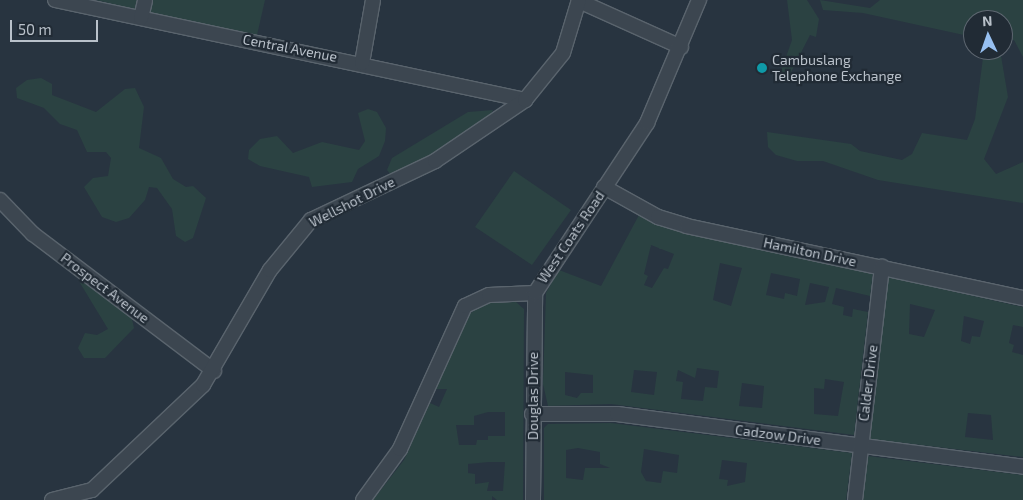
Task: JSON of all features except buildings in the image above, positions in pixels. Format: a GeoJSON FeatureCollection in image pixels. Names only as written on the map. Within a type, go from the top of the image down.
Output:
{"type":"FeatureCollection","features":[{"type":"Feature","properties":{"kind":"street","name":"Central Avenue"},"geometry":{"type":"LineString","coordinates":[[55,0],[362,63],[525,100]]}},
{"type":"Feature","properties":{"kind":"street"},"geometry":{"type":"LineString","coordinates":[[141,18],[145,0]]}},
{"type":"Feature","properties":{"kind":"street"},"geometry":{"type":"LineString","coordinates":[[362,63],[373,0]]}},
{"type":"Feature","properties":{"kind":"street","name":"West Coats Road"},"geometry":{"type":"LineString","coordinates":[[363,500],[400,449],[465,306],[489,295],[535,293],[651,116],[699,0]]}},
{"type":"Feature","properties":{"kind":"street"},"geometry":{"type":"LineString","coordinates":[[579,1],[681,47]]}},
{"type":"Feature","properties":{"kind":"street","name":"Wellshot Drive"},"geometry":{"type":"LineString","coordinates":[[52,500],[92,490],[214,371],[270,270],[311,220],[434,161],[491,127],[525,100],[564,53],[579,1]]}},
{"type":"Feature","properties":{"kind":"street","name":"Hamilton Drive"},"geometry":{"type":"LineString","coordinates":[[604,187],[671,222],[1023,298]]}},
{"type":"Feature","properties":{"kind":"street","name":"Prospect Avenue"},"geometry":{"type":"LineString","coordinates":[[0,200],[33,234],[214,371]]}},
{"type":"Feature","properties":{"kind":"street","name":"Calder Drive"},"geometry":{"type":"LineString","coordinates":[[855,500],[882,267]]}},
{"type":"Feature","properties":{"kind":"street","name":"Douglas Drive"},"geometry":{"type":"LineString","coordinates":[[533,500],[532,414],[535,293]]}},
{"type":"Feature","properties":{"kind":"street","name":"Cadzow Drive"},"geometry":{"type":"LineString","coordinates":[[532,414],[617,414],[1023,467]]}},
{"type":"Feature","properties":{"kind":"green space"},"geometry":{"type":"Polygon","coordinates":[[[96,0],[141,0],[139,10],[96,0]]]}},
{"type":"Feature","properties":{"kind":"green space"},"geometry":{"type":"Polygon","coordinates":[[[151,0],[265,0],[257,35],[148,12],[151,0]]]}},
{"type":"Feature","properties":{"kind":"green space"},"geometry":{"type":"Polygon","coordinates":[[[787,0],[807,0],[819,19],[816,37],[810,35],[785,84],[781,71],[792,40],[787,0]]]}},
{"type":"Feature","properties":{"kind":"green space"},"geometry":{"type":"Polygon","coordinates":[[[820,0],[870,8],[880,0],[1023,0],[1023,57],[1013,40],[1013,10],[963,10],[963,35],[863,13],[823,10],[820,0]]]}},
{"type":"Feature","properties":{"kind":"green space"},"geometry":{"type":"Polygon","coordinates":[[[983,60],[1002,60],[1008,97],[984,159],[996,174],[1023,162],[1023,203],[878,180],[823,161],[797,161],[776,155],[768,147],[767,132],[851,144],[860,151],[902,160],[912,154],[922,133],[967,140],[975,119],[983,60]]]}},
{"type":"Feature","properties":{"kind":"green space"},"geometry":{"type":"Polygon","coordinates":[[[41,78],[52,84],[52,95],[96,112],[125,89],[135,88],[144,107],[139,148],[161,158],[173,179],[186,187],[193,186],[206,198],[193,238],[185,242],[176,236],[172,209],[157,188],[149,187],[145,200],[129,218],[116,222],[102,217],[84,187],[93,178],[108,176],[111,158],[106,152],[87,152],[77,130],[60,124],[44,108],[17,98],[16,88],[27,80],[41,78]]]}},
{"type":"Feature","properties":{"kind":"green space"},"geometry":{"type":"Polygon","coordinates":[[[368,109],[377,112],[386,128],[385,141],[379,156],[358,169],[352,182],[312,187],[309,177],[260,166],[248,159],[249,150],[260,139],[277,136],[293,153],[322,142],[359,150],[365,141],[358,113],[368,109]]]}},
{"type":"Feature","properties":{"kind":"green space"},"geometry":{"type":"Polygon","coordinates":[[[493,110],[485,126],[472,136],[391,175],[387,170],[392,158],[468,112],[493,110]]]}},
{"type":"Feature","properties":{"kind":"green space"},"geometry":{"type":"Polygon","coordinates":[[[514,171],[571,210],[532,265],[475,227],[514,171]]]}},
{"type":"Feature","properties":{"kind":"green space"},"geometry":{"type":"Polygon","coordinates":[[[639,215],[670,229],[873,273],[870,296],[836,288],[832,304],[844,307],[843,315],[852,317],[853,309],[868,312],[854,435],[611,404],[548,406],[543,384],[546,293],[559,270],[601,286],[639,215]],[[651,245],[644,274],[648,276],[644,285],[652,288],[664,268],[668,269],[674,254],[651,245]],[[720,263],[713,300],[731,306],[742,268],[720,263]],[[771,273],[766,295],[784,299],[785,293],[797,296],[800,279],[771,273]],[[810,283],[805,305],[825,302],[829,287],[810,283]],[[697,368],[695,378],[678,370],[676,381],[683,382],[681,399],[703,401],[705,387],[717,388],[719,371],[697,368]],[[634,370],[631,392],[654,395],[657,372],[634,370]],[[565,372],[565,395],[577,398],[581,393],[593,393],[593,375],[565,372]],[[825,379],[824,389],[814,388],[814,414],[838,416],[844,382],[825,379]],[[742,383],[739,406],[762,408],[764,386],[742,383]]]}},
{"type":"Feature","properties":{"kind":"green space"},"geometry":{"type":"Polygon","coordinates":[[[888,277],[1023,307],[1023,327],[1013,325],[1009,343],[1014,345],[1012,352],[1023,355],[1023,457],[870,439],[888,277]],[[910,304],[909,334],[924,337],[935,310],[910,304]],[[964,316],[961,341],[970,344],[972,336],[980,337],[984,321],[964,316]],[[968,413],[965,437],[993,440],[991,415],[968,413]]]}},
{"type":"Feature","properties":{"kind":"green space"},"geometry":{"type":"Polygon","coordinates":[[[80,283],[88,283],[132,319],[134,328],[105,358],[84,358],[78,348],[85,333],[97,335],[108,329],[80,283]]]}},
{"type":"Feature","properties":{"kind":"green space"},"geometry":{"type":"Polygon","coordinates":[[[516,302],[524,309],[523,500],[497,500],[492,496],[492,500],[373,500],[404,460],[430,403],[439,407],[447,389],[436,389],[466,317],[483,303],[516,302]],[[488,412],[474,416],[474,425],[456,425],[459,445],[476,445],[477,440],[488,440],[488,436],[505,436],[505,412],[488,412]],[[505,462],[468,464],[468,473],[475,474],[475,484],[489,482],[487,491],[503,491],[505,462]]]}},
{"type":"Feature","properties":{"kind":"green space"},"geometry":{"type":"Polygon","coordinates":[[[611,423],[852,453],[846,500],[544,500],[544,428],[548,424],[611,423]],[[578,448],[566,450],[566,478],[583,480],[585,468],[610,468],[600,464],[600,452],[578,448]],[[644,449],[641,472],[646,481],[661,483],[663,471],[677,473],[679,455],[644,449]],[[722,460],[719,479],[728,480],[727,486],[745,482],[747,463],[722,460]]]}},
{"type":"Feature","properties":{"kind":"green space"},"geometry":{"type":"Polygon","coordinates":[[[868,456],[1023,475],[1023,500],[863,500],[868,456]]]}},
{"type":"Feature","properties":{"kind":"place","name":"Cambuslang Telephone Exchange"},"geometry":{"type":"Point","coordinates":[762,68]}}]}
